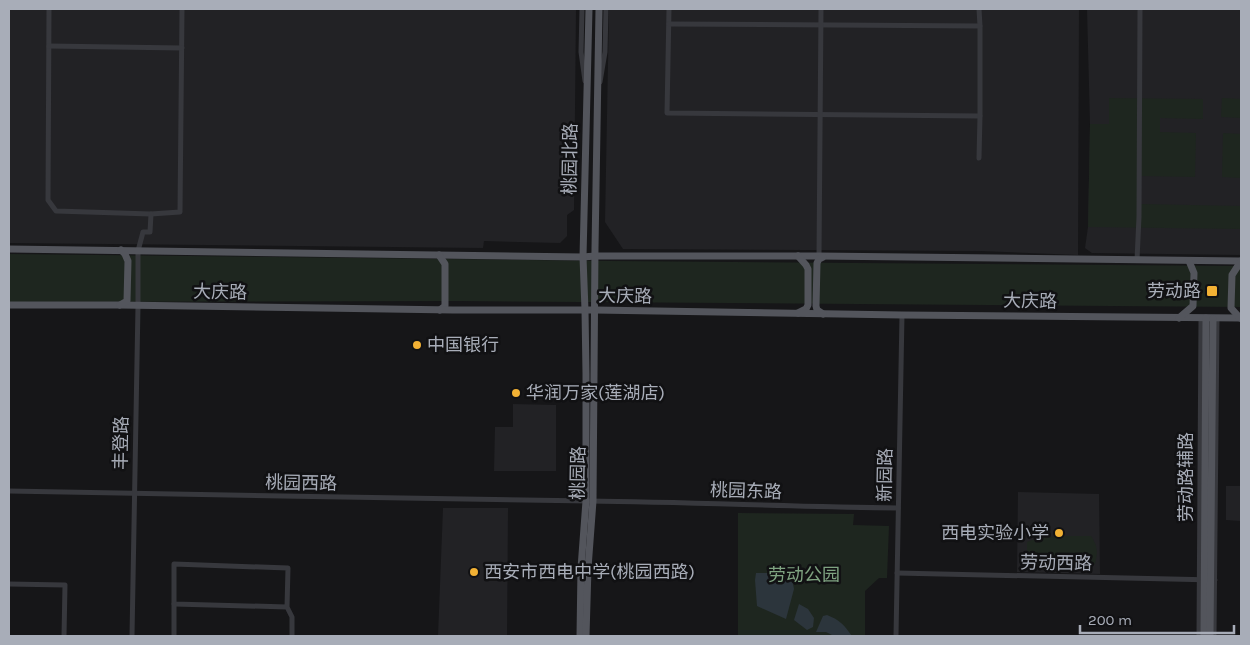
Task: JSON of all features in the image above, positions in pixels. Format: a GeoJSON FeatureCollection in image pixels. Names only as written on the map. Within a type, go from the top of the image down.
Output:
{"type":"FeatureCollection","features":[{"type":"Feature","properties":{"kind":"main road","name":"桃园北路"},"geometry":{"type":"LineString","coordinates":[[585,310],[583,257],[589,9]]}},
{"type":"Feature","properties":{"kind":"main road","name":"桃园北路"},"geometry":{"type":"LineString","coordinates":[[595,310],[599,9]]}},
{"type":"Feature","properties":{"kind":"main road"},"geometry":{"type":"LineString","coordinates":[[9,249],[452,256],[798,256],[1241,262]]}},
{"type":"Feature","properties":{"kind":"main road"},"geometry":{"type":"LineString","coordinates":[[120,305],[127,300],[128,261],[126,254],[121,250]]}},
{"type":"Feature","properties":{"kind":"main road"},"geometry":{"type":"LineString","coordinates":[[137,251],[132,253],[130,259],[130,300],[137,306]]}},
{"type":"Feature","properties":{"kind":"main road"},"geometry":{"type":"LineString","coordinates":[[439,255],[445,264],[445,306],[440,310]]}},
{"type":"Feature","properties":{"kind":"main road"},"geometry":{"type":"LineString","coordinates":[[452,256],[448,259],[448,306],[452,310]]}},
{"type":"Feature","properties":{"kind":"main road"},"geometry":{"type":"LineString","coordinates":[[798,256],[808,268],[808,305],[806,309],[798,314]]}},
{"type":"Feature","properties":{"kind":"main road"},"geometry":{"type":"LineString","coordinates":[[822,257],[817,263],[816,306],[817,310],[823,314]]}},
{"type":"Feature","properties":{"kind":"main road"},"geometry":{"type":"LineString","coordinates":[[1179,318],[1193,306],[1194,273],[1190,261]]}},
{"type":"Feature","properties":{"kind":"main road"},"geometry":{"type":"LineString","coordinates":[[1241,262],[1232,275],[1230,308],[1241,318]]}},
{"type":"Feature","properties":{"kind":"main road","name":"大庆路"},"geometry":{"type":"LineString","coordinates":[[9,305],[1241,318]]}},
{"type":"Feature","properties":{"kind":"main road","name":"桃园路"},"geometry":{"type":"LineString","coordinates":[[580,636],[582,568],[590,501],[585,310]]}},
{"type":"Feature","properties":{"kind":"main road","name":"桃园路"},"geometry":{"type":"LineString","coordinates":[[586,636],[595,310]]}},
{"type":"Feature","properties":{"kind":"main road"},"geometry":{"type":"LineString","coordinates":[[1204,636],[1207,580],[1209,318]]}},
{"type":"Feature","properties":{"kind":"main road"},"geometry":{"type":"LineString","coordinates":[[1207,580],[1210,636]]}},
{"type":"Feature","properties":{"kind":"street"},"geometry":{"type":"LineString","coordinates":[[49,9],[48,200],[56,211],[151,214],[180,212],[182,9]]}},
{"type":"Feature","properties":{"kind":"street"},"geometry":{"type":"LineString","coordinates":[[582,9],[581,52],[586,94]]}},
{"type":"Feature","properties":{"kind":"street"},"geometry":{"type":"LineString","coordinates":[[598,102],[605,52],[606,9]]}},
{"type":"Feature","properties":{"kind":"street"},"geometry":{"type":"LineString","coordinates":[[669,9],[667,113],[980,116]]}},
{"type":"Feature","properties":{"kind":"street"},"geometry":{"type":"LineString","coordinates":[[821,9],[822,257]]}},
{"type":"Feature","properties":{"kind":"street"},"geometry":{"type":"LineString","coordinates":[[978,9],[980,26],[979,158]]}},
{"type":"Feature","properties":{"kind":"street"},"geometry":{"type":"LineString","coordinates":[[1137,260],[1140,9]]}},
{"type":"Feature","properties":{"kind":"street"},"geometry":{"type":"LineString","coordinates":[[668,24],[980,26]]}},
{"type":"Feature","properties":{"kind":"street"},"geometry":{"type":"LineString","coordinates":[[49,46],[182,48]]}},
{"type":"Feature","properties":{"kind":"street"},"geometry":{"type":"LineString","coordinates":[[137,251],[143,232],[150,232],[151,214]]}},
{"type":"Feature","properties":{"kind":"street","name":"丰登路"},"geometry":{"type":"LineString","coordinates":[[132,636],[137,306]]}},
{"type":"Feature","properties":{"kind":"street","name":"新园路"},"geometry":{"type":"LineString","coordinates":[[896,636],[902,315]]}},
{"type":"Feature","properties":{"kind":"street","name":"桃园西路"},"geometry":{"type":"LineString","coordinates":[[9,491],[590,501]]}},
{"type":"Feature","properties":{"kind":"street","name":"桃园东路"},"geometry":{"type":"LineString","coordinates":[[590,501],[898,508]]}},
{"type":"Feature","properties":{"kind":"street"},"geometry":{"type":"LineString","coordinates":[[174,636],[174,564],[288,568],[287,607],[292,617],[292,636]]}},
{"type":"Feature","properties":{"kind":"street","name":"劳动西路"},"geometry":{"type":"LineString","coordinates":[[896,573],[1207,580]]}},
{"type":"Feature","properties":{"kind":"street"},"geometry":{"type":"LineString","coordinates":[[1199,636],[1207,580]]}},
{"type":"Feature","properties":{"kind":"street"},"geometry":{"type":"LineString","coordinates":[[1207,580],[1214,636]]}},
{"type":"Feature","properties":{"kind":"street"},"geometry":{"type":"LineString","coordinates":[[9,584],[65,585],[64,636]]}},
{"type":"Feature","properties":{"kind":"street"},"geometry":{"type":"LineString","coordinates":[[174,604],[287,607]]}},
{"type":"Feature","properties":{"kind":"shaded area"},"geometry":{"type":"Polygon","coordinates":[[[9,9],[576,9],[574,210],[567,215],[567,236],[560,243],[484,241],[483,248],[9,243],[9,9]]]}},
{"type":"Feature","properties":{"kind":"shaded area"},"geometry":{"type":"Polygon","coordinates":[[[609,9],[1079,9],[1078,255],[981,251],[623,249],[605,222],[609,9]]]}},
{"type":"Feature","properties":{"kind":"shaded area"},"geometry":{"type":"Polygon","coordinates":[[[1087,9],[1241,9],[1241,255],[1092,253],[1085,248],[1088,227],[1090,124],[1087,9]]]}},
{"type":"Feature","properties":{"kind":"shaded area"},"geometry":{"type":"Polygon","coordinates":[[[513,404],[556,405],[556,471],[494,471],[495,427],[513,427],[513,404]]]}},
{"type":"Feature","properties":{"kind":"shaded area"},"geometry":{"type":"Polygon","coordinates":[[[1226,486],[1241,486],[1241,521],[1226,520],[1226,486]]]}},
{"type":"Feature","properties":{"kind":"shaded area","name":"西电实验小学"},"geometry":{"type":"Polygon","coordinates":[[[1018,492],[1099,494],[1100,574],[1017,572],[1018,492]]]}},
{"type":"Feature","properties":{"kind":"shaded area","name":"西安市西电中学(桃园西路)"},"geometry":{"type":"Polygon","coordinates":[[[443,508],[508,508],[507,636],[438,636],[443,508]]]}},
{"type":"Feature","properties":{"kind":"shaded area"},"geometry":{"type":"Polygon","coordinates":[[[756,573],[791,573],[794,589],[786,619],[757,606],[756,573]]]}},
{"type":"Feature","properties":{"kind":"shaded area"},"geometry":{"type":"Polygon","coordinates":[[[799,604],[808,609],[814,618],[813,627],[807,630],[794,620],[799,604]]]}},
{"type":"Feature","properties":{"kind":"shaded area"},"geometry":{"type":"Polygon","coordinates":[[[827,615],[841,623],[852,636],[834,636],[826,632],[816,632],[823,616],[827,615]]]}},
{"type":"Feature","properties":{"kind":"green space"},"geometry":{"type":"Polygon","coordinates":[[[1109,98],[1203,99],[1203,119],[1160,118],[1160,132],[1196,133],[1195,177],[1141,176],[1141,204],[1241,206],[1241,229],[1088,227],[1090,124],[1109,124],[1109,98]]]}},
{"type":"Feature","properties":{"kind":"green space"},"geometry":{"type":"Polygon","coordinates":[[[1222,98],[1241,99],[1241,118],[1221,117],[1222,98]]]}},
{"type":"Feature","properties":{"kind":"green space"},"geometry":{"type":"Polygon","coordinates":[[[1223,133],[1241,134],[1241,178],[1222,177],[1223,133]]]}},
{"type":"Feature","properties":{"kind":"green space"},"geometry":{"type":"Polygon","coordinates":[[[9,254],[1241,266],[1241,307],[458,301],[9,302],[9,254]]]}},
{"type":"Feature","properties":{"kind":"green space","name":"劳动公园"},"geometry":{"type":"Polygon","coordinates":[[[738,513],[854,514],[853,525],[889,526],[887,578],[879,578],[865,591],[865,636],[738,636],[738,513]]]}},
{"type":"Feature","properties":{"kind":"green space"},"geometry":{"type":"Polygon","coordinates":[[[1091,536],[1097,550],[1095,564],[1082,568],[1038,566],[1027,561],[1027,542],[1040,538],[1091,536]]]}},
{"type":"Feature","properties":{"kind":"place","name":"劳动路"},"geometry":{"type":"Point","coordinates":[1212,291]}},
{"type":"Feature","properties":{"kind":"place","name":"中国银行"},"geometry":{"type":"Point","coordinates":[417,345]}},
{"type":"Feature","properties":{"kind":"place","name":"华润万家(莲湖店)"},"geometry":{"type":"Point","coordinates":[516,393]}},
{"type":"Feature","properties":{"kind":"place","name":"西电实验小学"},"geometry":{"type":"Point","coordinates":[1059,533]}},
{"type":"Feature","properties":{"kind":"place","name":"西安市西电中学(桃园西路)"},"geometry":{"type":"Point","coordinates":[474,572]}}]}
